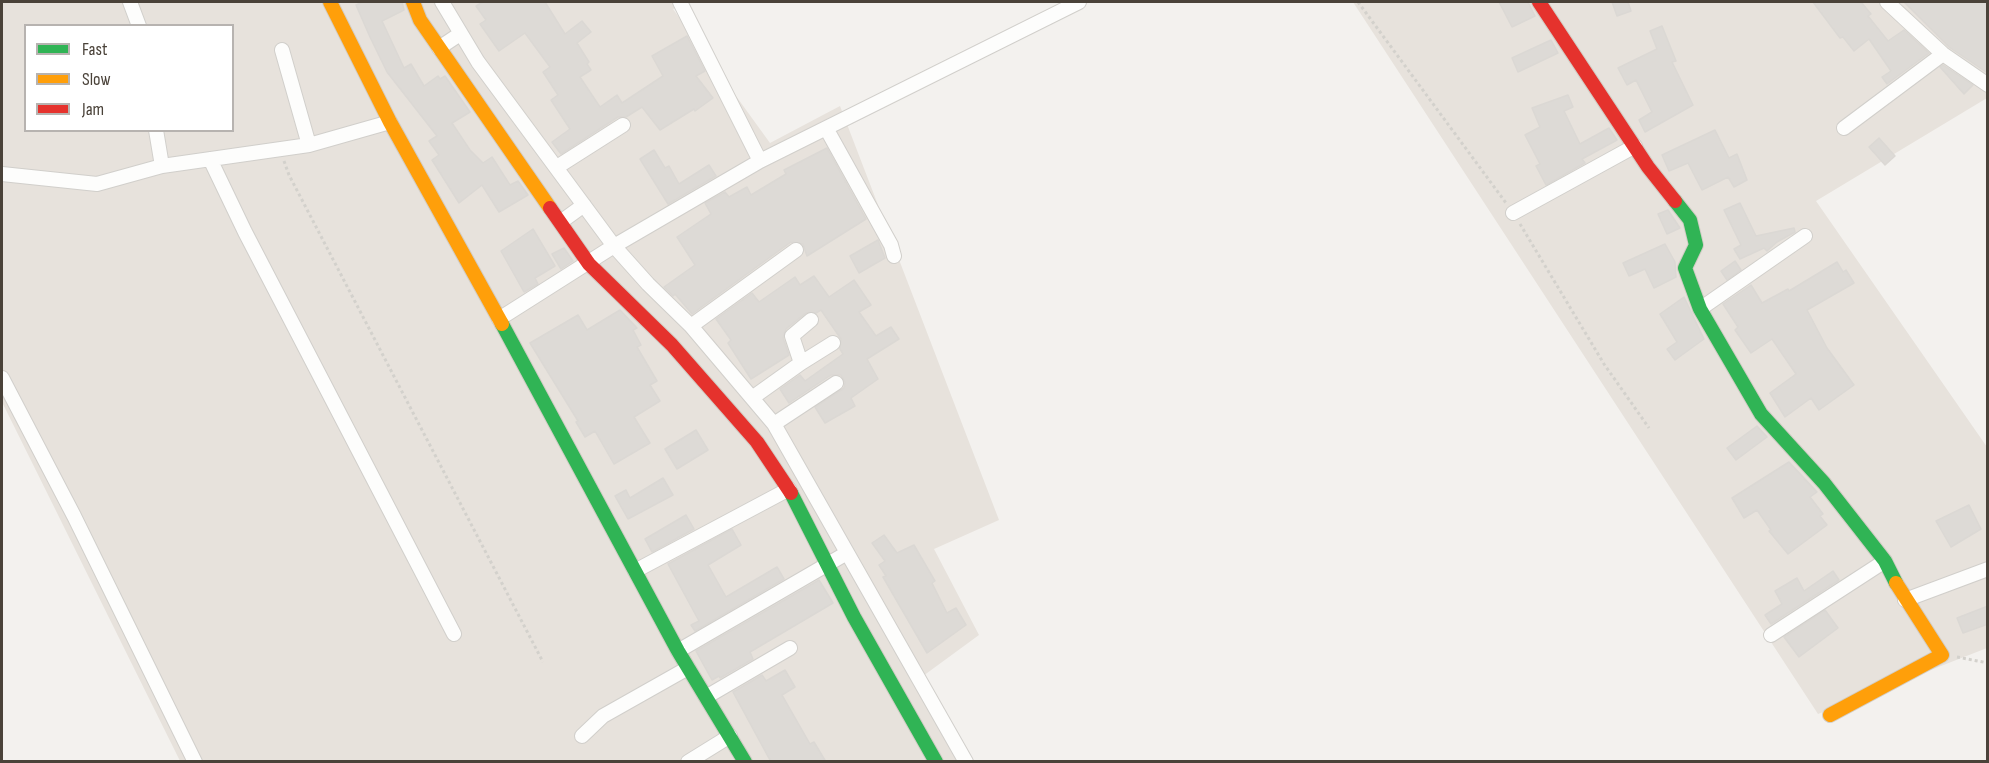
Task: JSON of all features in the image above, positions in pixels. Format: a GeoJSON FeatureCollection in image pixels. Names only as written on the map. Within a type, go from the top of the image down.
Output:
{"type":"FeatureCollection","features":[{"type":"Feature","properties":{"kind":"street"},"geometry":{"type":"LineString","coordinates":[[129,2],[138,24]]}},
{"type":"Feature","properties":{"kind":"street"},"geometry":{"type":"LineString","coordinates":[[330,2],[390,122],[500,319],[678,651],[745,762]]}},
{"type":"Feature","properties":{"kind":"street"},"geometry":{"type":"LineString","coordinates":[[413,2],[420,20],[450,41],[484,74],[557,167],[581,207],[601,255],[648,284],[691,326],[774,424],[808,502],[936,762]]}},
{"type":"Feature","properties":{"kind":"street"},"geometry":{"type":"LineString","coordinates":[[442,2],[450,41],[467,85],[563,219],[601,255],[672,345],[757,442],[789,489],[808,502],[837,559],[966,762]]}},
{"type":"Feature","properties":{"kind":"street"},"geometry":{"type":"LineString","coordinates":[[680,2],[760,161]]}},
{"type":"Feature","properties":{"kind":"street"},"geometry":{"type":"LineString","coordinates":[[500,319],[601,255],[760,161],[1079,2]]}},
{"type":"Feature","properties":{"kind":"street"},"geometry":{"type":"LineString","coordinates":[[1539,2],[1635,146],[1690,220],[1696,245],[1685,268],[1700,309],[1761,414],[1824,483],[1885,561],[1905,600],[1942,655],[1830,715]]}},
{"type":"Feature","properties":{"kind":"street"},"geometry":{"type":"LineString","coordinates":[[1887,2],[1943,54],[1988,85]]}},
{"type":"Feature","properties":{"kind":"street"},"geometry":{"type":"LineString","coordinates":[[282,50],[309,145]]}},
{"type":"Feature","properties":{"kind":"street"},"geometry":{"type":"LineString","coordinates":[[1844,128],[1943,54]]}},
{"type":"Feature","properties":{"kind":"street"},"geometry":{"type":"LineString","coordinates":[[467,85],[484,74]]}},
{"type":"Feature","properties":{"kind":"street"},"geometry":{"type":"LineString","coordinates":[[2,174],[97,184],[162,166],[309,145],[390,122]]}},
{"type":"Feature","properties":{"kind":"street"},"geometry":{"type":"LineString","coordinates":[[557,167],[623,125]]}},
{"type":"Feature","properties":{"kind":"street"},"geometry":{"type":"LineString","coordinates":[[826,128],[891,245],[894,256]]}},
{"type":"Feature","properties":{"kind":"street"},"geometry":{"type":"LineString","coordinates":[[156,132],[162,166]]}},
{"type":"Feature","properties":{"kind":"street"},"geometry":{"type":"LineString","coordinates":[[1513,213],[1635,146]]}},
{"type":"Feature","properties":{"kind":"street"},"geometry":{"type":"LineString","coordinates":[[210,159],[245,232],[454,634]]}},
{"type":"Feature","properties":{"kind":"street"},"geometry":{"type":"LineString","coordinates":[[563,219],[581,207]]}},
{"type":"Feature","properties":{"kind":"street"},"geometry":{"type":"LineString","coordinates":[[1700,309],[1805,236]]}},
{"type":"Feature","properties":{"kind":"street"},"geometry":{"type":"LineString","coordinates":[[691,326],[796,250]]}},
{"type":"Feature","properties":{"kind":"street"},"geometry":{"type":"LineString","coordinates":[[801,363],[792,336],[811,320]]}},
{"type":"Feature","properties":{"kind":"street"},"geometry":{"type":"LineString","coordinates":[[752,398],[833,343]]}},
{"type":"Feature","properties":{"kind":"street"},"geometry":{"type":"LineString","coordinates":[[2,378],[74,516],[195,762]]}},
{"type":"Feature","properties":{"kind":"street"},"geometry":{"type":"LineString","coordinates":[[774,424],[836,383]]}},
{"type":"Feature","properties":{"kind":"street"},"geometry":{"type":"LineString","coordinates":[[635,571],[789,489]]}},
{"type":"Feature","properties":{"kind":"street"},"geometry":{"type":"LineString","coordinates":[[678,651],[837,559]]}},
{"type":"Feature","properties":{"kind":"street"},"geometry":{"type":"LineString","coordinates":[[1771,635],[1885,561]]}},
{"type":"Feature","properties":{"kind":"street"},"geometry":{"type":"LineString","coordinates":[[1905,600],[1988,569]]}},
{"type":"Feature","properties":{"kind":"street"},"geometry":{"type":"LineString","coordinates":[[706,697],[790,648]]}},
{"type":"Feature","properties":{"kind":"street"},"geometry":{"type":"LineString","coordinates":[[582,736],[603,716],[688,668]]}},
{"type":"Feature","properties":{"kind":"street"},"geometry":{"type":"LineString","coordinates":[[688,762],[730,736]]}},
{"type":"Feature","properties":{"kind":"path"},"geometry":{"type":"LineString","coordinates":[[285,168],[543,662]]}},
{"type":"Feature","properties":{"kind":"path"},"geometry":{"type":"LineString","coordinates":[[1942,655],[1988,663]]}},
{"type":"Feature","properties":{"kind":"shaded area"},"geometry":{"type":"Polygon","coordinates":[[[2,2],[688,2],[673,9],[770,143],[840,106],[999,520],[934,549],[979,635],[923,676],[970,761],[180,761],[2,402],[2,2]]]}},
{"type":"Feature","properties":{"kind":"shaded area"},"geometry":{"type":"Polygon","coordinates":[[[1353,2],[1987,2],[1987,98],[1816,201],[1987,447],[1987,648],[1818,714],[1353,2]]]}},
{"type":"Feature","properties":{"kind":"building"},"geometry":{"type":"Polygon","coordinates":[[[363,2],[402,2],[404,10],[382,21],[404,68],[411,64],[424,86],[438,76],[440,79],[445,76],[470,112],[452,123],[470,150],[483,163],[492,157],[510,185],[518,181],[528,195],[499,212],[482,185],[459,203],[432,160],[439,155],[429,141],[437,136],[387,72],[356,5],[363,2]]]}},
{"type":"Feature","properties":{"kind":"building"},"geometry":{"type":"Polygon","coordinates":[[[483,2],[545,2],[565,34],[582,21],[591,32],[577,43],[589,62],[587,64],[591,70],[580,77],[600,107],[617,95],[622,103],[663,76],[652,56],[687,36],[705,71],[696,76],[713,98],[695,111],[694,109],[660,130],[642,107],[626,117],[618,117],[561,154],[552,142],[570,129],[551,100],[558,95],[543,72],[550,67],[525,33],[499,51],[480,24],[486,20],[476,6],[483,2]]]}},
{"type":"Feature","properties":{"kind":"building"},"geometry":{"type":"Polygon","coordinates":[[[1499,2],[1528,2],[1535,16],[1512,27],[1499,2]]]}},
{"type":"Feature","properties":{"kind":"building"},"geometry":{"type":"Polygon","coordinates":[[[1612,2],[1628,2],[1631,11],[1617,16],[1612,2]]]}},
{"type":"Feature","properties":{"kind":"building"},"geometry":{"type":"Polygon","coordinates":[[[1813,2],[1861,2],[1871,14],[1868,16],[1888,41],[1904,30],[1929,53],[1887,84],[1882,77],[1891,71],[1869,39],[1854,51],[1843,37],[1840,38],[1813,2]]]}},
{"type":"Feature","properties":{"kind":"building"},"geometry":{"type":"Polygon","coordinates":[[[1904,2],[1988,2],[1988,71],[1986,72],[1949,47],[1904,2]]]}},
{"type":"Feature","properties":{"kind":"building"},"geometry":{"type":"Polygon","coordinates":[[[1662,26],[1676,61],[1672,62],[1693,105],[1645,132],[1639,120],[1652,112],[1636,80],[1627,85],[1618,68],[1657,49],[1650,31],[1662,26]]]}},
{"type":"Feature","properties":{"kind":"building"},"geometry":{"type":"Polygon","coordinates":[[[1551,40],[1558,53],[1518,72],[1512,58],[1551,40]]]}},
{"type":"Feature","properties":{"kind":"building"},"geometry":{"type":"Polygon","coordinates":[[[1943,65],[1973,85],[1964,94],[1940,67],[1943,65]]]}},
{"type":"Feature","properties":{"kind":"building"},"geometry":{"type":"Polygon","coordinates":[[[1568,95],[1573,107],[1564,111],[1580,144],[1609,128],[1617,140],[1582,159],[1585,163],[1546,185],[1536,166],[1540,164],[1525,135],[1540,127],[1532,108],[1568,95]]]}},
{"type":"Feature","properties":{"kind":"building"},"geometry":{"type":"Polygon","coordinates":[[[1715,130],[1729,158],[1737,154],[1747,180],[1734,187],[1728,177],[1702,190],[1688,163],[1669,171],[1662,155],[1715,130]]]}},
{"type":"Feature","properties":{"kind":"building"},"geometry":{"type":"Polygon","coordinates":[[[1879,138],[1895,156],[1885,165],[1869,147],[1879,138]]]}},
{"type":"Feature","properties":{"kind":"building"},"geometry":{"type":"Polygon","coordinates":[[[827,148],[866,219],[807,256],[803,244],[791,242],[692,314],[675,294],[673,296],[664,287],[695,265],[677,237],[711,214],[705,203],[725,192],[729,197],[747,187],[751,195],[786,174],[784,170],[827,148]]]}},
{"type":"Feature","properties":{"kind":"building"},"geometry":{"type":"Polygon","coordinates":[[[654,150],[665,168],[669,166],[679,184],[709,165],[716,176],[668,204],[640,159],[654,150]]]}},
{"type":"Feature","properties":{"kind":"building"},"geometry":{"type":"Polygon","coordinates":[[[1740,203],[1756,236],[1794,228],[1795,232],[1777,242],[1767,251],[1764,248],[1740,259],[1734,249],[1741,245],[1724,210],[1740,203]]]}},
{"type":"Feature","properties":{"kind":"building"},"geometry":{"type":"Polygon","coordinates":[[[1668,210],[1680,228],[1667,234],[1658,214],[1668,210]]]}},
{"type":"Feature","properties":{"kind":"building"},"geometry":{"type":"Polygon","coordinates":[[[533,229],[555,266],[535,278],[538,284],[524,292],[501,251],[533,229]]]}},
{"type":"Feature","properties":{"kind":"building"},"geometry":{"type":"Polygon","coordinates":[[[878,240],[885,258],[859,273],[850,256],[878,240]]]}},
{"type":"Feature","properties":{"kind":"building"},"geometry":{"type":"Polygon","coordinates":[[[1665,244],[1675,262],[1676,277],[1654,288],[1645,269],[1629,276],[1623,263],[1665,244]]]}},
{"type":"Feature","properties":{"kind":"building"},"geometry":{"type":"Polygon","coordinates":[[[564,248],[573,261],[561,269],[552,254],[564,248]]]}},
{"type":"Feature","properties":{"kind":"building"},"geometry":{"type":"Polygon","coordinates":[[[1735,261],[1741,270],[1727,280],[1721,271],[1735,261]]]}},
{"type":"Feature","properties":{"kind":"building"},"geometry":{"type":"Polygon","coordinates":[[[1837,262],[1843,272],[1846,270],[1854,283],[1807,310],[1827,348],[1854,385],[1819,410],[1811,398],[1785,417],[1770,393],[1796,374],[1772,339],[1751,353],[1735,330],[1738,327],[1723,304],[1751,285],[1762,303],[1788,289],[1789,291],[1837,262]]]}},
{"type":"Feature","properties":{"kind":"building"},"geometry":{"type":"Polygon","coordinates":[[[814,276],[829,297],[854,280],[871,305],[859,312],[876,336],[891,327],[899,339],[867,359],[878,379],[851,398],[855,406],[825,423],[815,407],[844,388],[845,382],[841,375],[831,375],[789,403],[780,389],[800,375],[805,381],[843,354],[840,349],[841,339],[821,310],[816,313],[806,313],[786,329],[783,338],[789,355],[751,379],[728,343],[731,340],[716,319],[752,293],[759,302],[795,277],[800,285],[814,276]]]}},
{"type":"Feature","properties":{"kind":"building"},"geometry":{"type":"Polygon","coordinates":[[[1684,297],[1704,339],[1675,360],[1667,349],[1677,342],[1660,314],[1684,297]]]}},
{"type":"Feature","properties":{"kind":"building"},"geometry":{"type":"Polygon","coordinates":[[[620,310],[637,328],[633,330],[641,345],[637,347],[657,381],[650,385],[660,401],[634,417],[650,443],[614,464],[595,431],[585,437],[576,422],[578,421],[530,343],[578,315],[587,330],[620,310]]]}},
{"type":"Feature","properties":{"kind":"building"},"geometry":{"type":"Polygon","coordinates":[[[1757,426],[1767,437],[1736,460],[1727,448],[1757,426]]]}},
{"type":"Feature","properties":{"kind":"building"},"geometry":{"type":"Polygon","coordinates":[[[696,430],[708,450],[677,469],[665,449],[696,430]]]}},
{"type":"Feature","properties":{"kind":"building"},"geometry":{"type":"Polygon","coordinates":[[[1789,462],[1817,492],[1810,497],[1823,514],[1820,516],[1827,525],[1788,554],[1769,531],[1771,530],[1757,510],[1744,518],[1732,498],[1789,462]]]}},
{"type":"Feature","properties":{"kind":"building"},"geometry":{"type":"Polygon","coordinates":[[[663,478],[673,495],[628,519],[615,496],[626,490],[630,498],[663,478]]]}},
{"type":"Feature","properties":{"kind":"building"},"geometry":{"type":"Polygon","coordinates":[[[1969,505],[1981,529],[1951,547],[1936,521],[1969,505]]]}},
{"type":"Feature","properties":{"kind":"building"},"geometry":{"type":"Polygon","coordinates":[[[686,515],[694,529],[652,552],[645,539],[686,515]]]}},
{"type":"Feature","properties":{"kind":"building"},"geometry":{"type":"Polygon","coordinates":[[[732,529],[741,545],[708,565],[726,597],[777,567],[784,579],[695,631],[691,625],[699,621],[668,564],[732,529]]]}},
{"type":"Feature","properties":{"kind":"building"},"geometry":{"type":"Polygon","coordinates":[[[884,535],[897,553],[914,545],[935,581],[932,583],[947,613],[956,608],[966,625],[927,653],[883,577],[886,576],[879,565],[885,561],[872,543],[884,535]]]}},
{"type":"Feature","properties":{"kind":"building"},"geometry":{"type":"Polygon","coordinates":[[[1833,571],[1839,580],[1771,624],[1765,615],[1782,604],[1775,591],[1797,578],[1804,591],[1833,571]]]}},
{"type":"Feature","properties":{"kind":"building"},"geometry":{"type":"Polygon","coordinates":[[[819,580],[833,603],[750,652],[753,659],[720,678],[719,676],[712,680],[696,651],[819,580]]]}},
{"type":"Feature","properties":{"kind":"building"},"geometry":{"type":"Polygon","coordinates":[[[1988,606],[1988,624],[1963,633],[1957,618],[1988,606]]]}},
{"type":"Feature","properties":{"kind":"building"},"geometry":{"type":"Polygon","coordinates":[[[1825,610],[1838,628],[1799,657],[1784,637],[1825,610]]]}},
{"type":"Feature","properties":{"kind":"building"},"geometry":{"type":"Polygon","coordinates":[[[785,670],[795,687],[782,695],[810,744],[814,742],[826,762],[771,762],[733,692],[762,675],[766,681],[785,670]]]}},
{"type":"Feature","properties":{"kind":"traffic: fast"},"geometry":{"type":"LineString","coordinates":[[1675,201],[1690,220],[1696,245],[1685,268],[1700,309],[1761,414],[1824,483],[1885,561],[1896,583]]}},
{"type":"Feature","properties":{"kind":"traffic: fast"},"geometry":{"type":"LineString","coordinates":[[502,324],[678,651],[745,762]]}},
{"type":"Feature","properties":{"kind":"traffic: fast"},"geometry":{"type":"LineString","coordinates":[[791,493],[854,617],[936,762]]}},
{"type":"Feature","properties":{"kind":"traffic: slow"},"geometry":{"type":"LineString","coordinates":[[330,2],[390,122],[502,324]]}},
{"type":"Feature","properties":{"kind":"traffic: slow"},"geometry":{"type":"LineString","coordinates":[[413,2],[420,20],[550,208]]}},
{"type":"Feature","properties":{"kind":"traffic: slow"},"geometry":{"type":"LineString","coordinates":[[1830,715],[1942,655],[1896,583]]}},
{"type":"Feature","properties":{"kind":"traffic: jam"},"geometry":{"type":"LineString","coordinates":[[1539,2],[1648,167],[1675,201]]}},
{"type":"Feature","properties":{"kind":"traffic: jam"},"geometry":{"type":"LineString","coordinates":[[550,208],[589,264],[672,345],[757,442],[791,493]]}}]}
